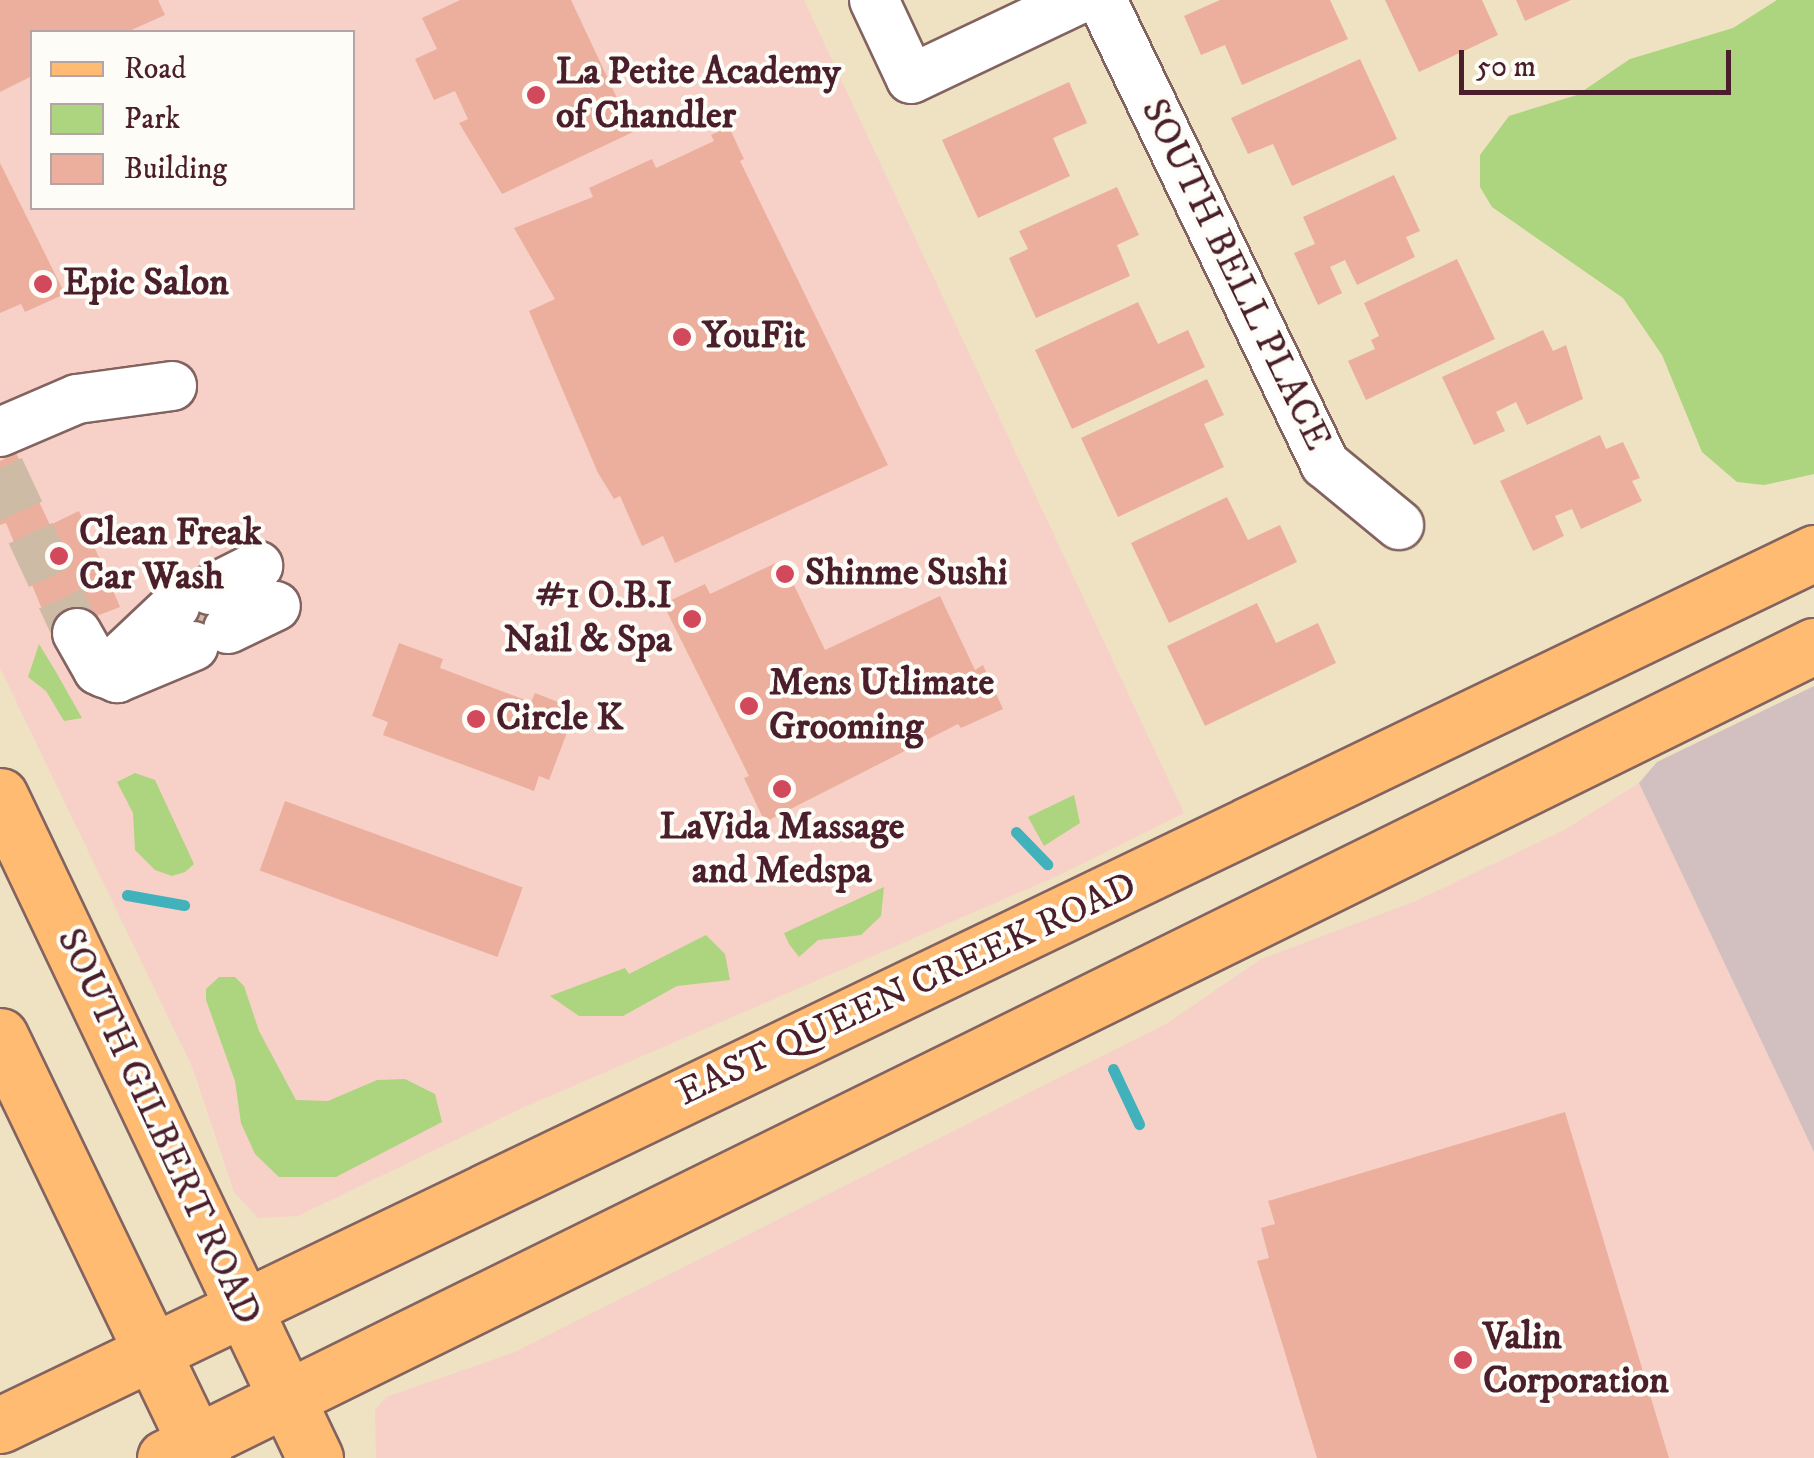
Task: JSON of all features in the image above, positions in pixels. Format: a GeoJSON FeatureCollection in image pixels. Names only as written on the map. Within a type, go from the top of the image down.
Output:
{"type":"FeatureCollection","features":[{"type":"Feature","properties":{"kind":"main road","name":"EAST QUEEN CREEK ROAD"},"geometry":{"type":"LineString","coordinates":[[0,1426],[628,1118],[1147,879],[1814,552]]}},
{"type":"Feature","properties":{"kind":"main road"},"geometry":{"type":"LineString","coordinates":[[0,1036],[150,1353],[188,1453],[287,1400],[1183,955],[1814,646]]}},
{"type":"Feature","properties":{"kind":"main road","name":"SOUTH GILBERT ROAD"},"geometry":{"type":"LineString","coordinates":[[0,796],[315,1458]]}},
{"type":"Feature","properties":{"kind":"main road"},"geometry":{"type":"LineString","coordinates":[[1147,879],[1183,955]]}},
{"type":"Feature","properties":{"kind":"street"},"geometry":{"type":"LineString","coordinates":[[874,0],[911,79],[1077,0]]}},
{"type":"Feature","properties":{"kind":"street","name":"SOUTH BELL PLACE"},"geometry":{"type":"LineString","coordinates":[[1102,0],[1325,464],[1399,526]]}},
{"type":"Feature","properties":{"kind":"street"},"geometry":{"type":"LineString","coordinates":[[0,432],[77,398],[172,386]]}},
{"type":"Feature","properties":{"kind":"street"},"geometry":{"type":"LineString","coordinates":[[106,653],[202,618],[267,586]]}},
{"type":"Feature","properties":{"kind":"shaded area"},"geometry":{"type":"Polygon","coordinates":[[[0,0],[804,0],[1184,813],[1055,877],[518,1110],[298,1216],[258,1218],[234,1192],[193,1069],[0,668],[0,0]]]}},
{"type":"Feature","properties":{"kind":"shaded area"},"geometry":{"type":"Polygon","coordinates":[[[1814,686],[1814,1152],[1639,783],[1657,762],[1814,686]]]}},
{"type":"Feature","properties":{"kind":"shaded area"},"geometry":{"type":"Polygon","coordinates":[[[1639,783],[1814,1152],[1814,1458],[376,1458],[375,1410],[386,1397],[515,1352],[1166,1024],[1261,959],[1416,901],[1566,829],[1639,783]]]}},
{"type":"Feature","properties":{"kind":"green space"},"geometry":{"type":"Polygon","coordinates":[[[1777,0],[1814,0],[1814,474],[1764,485],[1737,482],[1702,452],[1662,355],[1623,298],[1492,207],[1480,187],[1480,155],[1509,116],[1577,95],[1630,59],[1733,28],[1777,0]]]}},
{"type":"Feature","properties":{"kind":"green space"},"geometry":{"type":"Polygon","coordinates":[[[39,644],[82,718],[64,721],[46,691],[28,677],[39,644]]]}},
{"type":"Feature","properties":{"kind":"green space"},"geometry":{"type":"Polygon","coordinates":[[[135,773],[155,780],[194,864],[185,872],[172,876],[155,870],[135,850],[133,813],[117,782],[135,773]]]}},
{"type":"Feature","properties":{"kind":"green space"},"geometry":{"type":"Polygon","coordinates":[[[1074,795],[1080,823],[1044,846],[1028,817],[1074,795]]]}},
{"type":"Feature","properties":{"kind":"green space"},"geometry":{"type":"Polygon","coordinates":[[[884,887],[881,916],[861,935],[818,940],[799,957],[789,944],[784,933],[884,887]]]}},
{"type":"Feature","properties":{"kind":"green space"},"geometry":{"type":"Polygon","coordinates":[[[706,935],[725,954],[730,980],[677,986],[623,1016],[579,1016],[550,996],[625,968],[629,974],[706,935]]]}},
{"type":"Feature","properties":{"kind":"green space"},"geometry":{"type":"Polygon","coordinates":[[[219,977],[235,977],[244,986],[259,1031],[296,1100],[328,1101],[377,1080],[405,1079],[435,1094],[442,1122],[336,1177],[279,1177],[255,1154],[241,1123],[235,1081],[206,1000],[206,989],[219,977]]]}},
{"type":"Feature","properties":{"kind":"building"},"geometry":{"type":"Polygon","coordinates":[[[0,0],[158,0],[165,15],[131,30],[30,30],[30,77],[0,92],[0,0]]]}},
{"type":"Feature","properties":{"kind":"building","name":"La Petite Academy of Chandler"},"geometry":{"type":"Polygon","coordinates":[[[460,0],[571,0],[633,132],[502,194],[459,123],[468,119],[455,91],[434,100],[415,59],[437,49],[422,18],[460,0]]]}},
{"type":"Feature","properties":{"kind":"building"},"geometry":{"type":"Polygon","coordinates":[[[1220,0],[1330,0],[1348,39],[1242,85],[1225,45],[1201,55],[1184,16],[1220,0]]]}},
{"type":"Feature","properties":{"kind":"building"},"geometry":{"type":"Polygon","coordinates":[[[1385,0],[1482,0],[1498,35],[1419,72],[1385,0]]]}},
{"type":"Feature","properties":{"kind":"building"},"geometry":{"type":"Polygon","coordinates":[[[1516,0],[1571,0],[1525,21],[1516,0]]]}},
{"type":"Feature","properties":{"kind":"building"},"geometry":{"type":"Polygon","coordinates":[[[1360,59],[1397,139],[1292,186],[1273,144],[1248,154],[1231,118],[1360,59]]]}},
{"type":"Feature","properties":{"kind":"building"},"geometry":{"type":"Polygon","coordinates":[[[1069,82],[1087,123],[1053,138],[1070,176],[978,218],[942,140],[1069,82]]]}},
{"type":"Feature","properties":{"kind":"building","name":"YouFit"},"geometry":{"type":"Polygon","coordinates":[[[729,127],[744,159],[740,161],[888,465],[675,563],[663,536],[642,546],[620,496],[614,499],[598,473],[529,311],[555,299],[514,228],[593,197],[589,188],[652,159],[656,168],[714,141],[711,135],[729,127]]]}},
{"type":"Feature","properties":{"kind":"building"},"geometry":{"type":"Polygon","coordinates":[[[0,163],[65,294],[25,312],[21,304],[0,313],[0,163]]]}},
{"type":"Feature","properties":{"kind":"building"},"geometry":{"type":"Polygon","coordinates":[[[1394,175],[1420,231],[1406,237],[1415,257],[1357,285],[1345,260],[1330,267],[1342,293],[1318,305],[1294,253],[1315,244],[1303,217],[1394,175]]]}},
{"type":"Feature","properties":{"kind":"building"},"geometry":{"type":"Polygon","coordinates":[[[1117,187],[1139,235],[1117,245],[1130,276],[1036,318],[1009,258],[1028,249],[1019,231],[1117,187]]]}},
{"type":"Feature","properties":{"kind":"building"},"geometry":{"type":"Polygon","coordinates":[[[1457,259],[1495,339],[1366,400],[1348,361],[1375,349],[1371,340],[1379,336],[1364,303],[1457,259]]]}},
{"type":"Feature","properties":{"kind":"building"},"geometry":{"type":"Polygon","coordinates":[[[1138,302],[1158,344],[1188,330],[1205,367],[1072,429],[1035,350],[1138,302]]]}},
{"type":"Feature","properties":{"kind":"building"},"geometry":{"type":"Polygon","coordinates":[[[1543,330],[1553,351],[1566,345],[1583,399],[1527,425],[1516,402],[1496,412],[1505,431],[1474,445],[1442,377],[1543,330]]]}},
{"type":"Feature","properties":{"kind":"building"},"geometry":{"type":"Polygon","coordinates":[[[1207,379],[1224,415],[1204,424],[1224,467],[1118,517],[1081,438],[1207,379]]]}},
{"type":"Feature","properties":{"kind":"building"},"geometry":{"type":"Polygon","coordinates":[[[1600,435],[1606,449],[1623,442],[1640,478],[1632,481],[1642,501],[1581,529],[1572,509],[1555,516],[1564,536],[1533,551],[1500,481],[1600,435]]]}},
{"type":"Feature","properties":{"kind":"building","name":"Clean Freak Car Wash"},"geometry":{"type":"Polygon","coordinates":[[[16,453],[50,525],[79,511],[120,607],[52,633],[6,523],[0,525],[0,461],[16,453]]]}},
{"type":"Feature","properties":{"kind":"building"},"geometry":{"type":"Polygon","coordinates":[[[1227,497],[1248,540],[1280,525],[1297,562],[1169,623],[1131,543],[1227,497]]]}},
{"type":"Feature","properties":{"kind":"building"},"geometry":{"type":"Polygon","coordinates":[[[782,560],[825,650],[940,596],[975,670],[983,665],[1003,709],[961,728],[958,724],[765,822],[744,778],[749,776],[663,604],[705,584],[710,594],[782,560]]]}},
{"type":"Feature","properties":{"kind":"building"},"geometry":{"type":"Polygon","coordinates":[[[1257,603],[1276,643],[1318,623],[1336,663],[1205,726],[1167,646],[1257,603]]]}},
{"type":"Feature","properties":{"kind":"building","name":"Circle K"},"geometry":{"type":"Polygon","coordinates":[[[399,643],[443,659],[440,668],[531,702],[535,693],[576,709],[549,780],[539,776],[534,791],[383,735],[388,722],[372,716],[399,643]]]}},
{"type":"Feature","properties":{"kind":"building"},"geometry":{"type":"Polygon","coordinates":[[[285,801],[523,888],[497,957],[260,871],[285,801]]]}},
{"type":"Feature","properties":{"kind":"building","name":"Valin Corporation"},"geometry":{"type":"Polygon","coordinates":[[[1565,1112],[1669,1458],[1317,1458],[1257,1261],[1269,1258],[1261,1228],[1275,1224],[1268,1201],[1565,1112]]]}},
{"type":"Feature","properties":{"kind":"waterway"},"geometry":{"type":"LineString","coordinates":[[1016,832],[1047,864]]}},
{"type":"Feature","properties":{"kind":"waterway"},"geometry":{"type":"LineString","coordinates":[[127,895],[184,905]]}},
{"type":"Feature","properties":{"kind":"waterway"},"geometry":{"type":"LineString","coordinates":[[1113,1069],[1139,1124]]}},
{"type":"Feature","properties":{"kind":"tunnel"},"geometry":{"type":"LineString","coordinates":[[0,468],[77,633]]}},
{"type":"Feature","properties":{"kind":"tunnel"},"geometry":{"type":"LineString","coordinates":[[185,626],[219,609]]}},
{"type":"Feature","properties":{"kind":"place","name":"La Petite Academy of Chandler"},"geometry":{"type":"Point","coordinates":[536,95]}},
{"type":"Feature","properties":{"kind":"place","name":"Epic Salon"},"geometry":{"type":"Point","coordinates":[43,284]}},
{"type":"Feature","properties":{"kind":"place","name":"YouFit"},"geometry":{"type":"Point","coordinates":[682,337]}},
{"type":"Feature","properties":{"kind":"place","name":"Clean Freak Car Wash"},"geometry":{"type":"Point","coordinates":[59,556]}},
{"type":"Feature","properties":{"kind":"place","name":"Shinme Sushi"},"geometry":{"type":"Point","coordinates":[785,574]}},
{"type":"Feature","properties":{"kind":"place","name":"#1 O.B.I Nail & Spa"},"geometry":{"type":"Point","coordinates":[692,619]}},
{"type":"Feature","properties":{"kind":"place","name":"Mens Utlimate Grooming"},"geometry":{"type":"Point","coordinates":[749,706]}},
{"type":"Feature","properties":{"kind":"place","name":"Circle K"},"geometry":{"type":"Point","coordinates":[476,719]}},
{"type":"Feature","properties":{"kind":"place","name":"LaVida Massage and Medspa"},"geometry":{"type":"Point","coordinates":[782,789]}},
{"type":"Feature","properties":{"kind":"place","name":"Valin Corporation"},"geometry":{"type":"Point","coordinates":[1463,1360]}}]}
